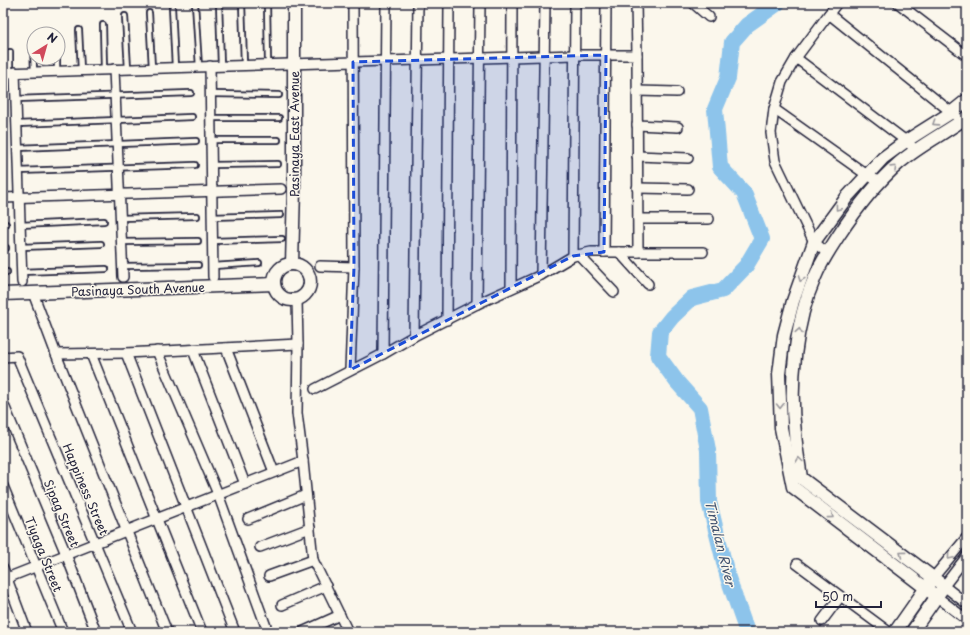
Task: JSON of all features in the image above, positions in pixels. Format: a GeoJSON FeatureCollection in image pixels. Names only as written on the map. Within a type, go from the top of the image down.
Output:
{"type":"FeatureCollection","features":[{"type":"Feature","properties":{"kind":"street","name":"Pasinaya East Avenue"},"geometry":{"type":"LineString","coordinates":[[292,264],[294,3]]}},
{"type":"Feature","properties":{"kind":"street"},"geometry":{"type":"LineString","coordinates":[[350,370],[354,267],[353,3]]}},
{"type":"Feature","properties":{"kind":"street"},"geometry":{"type":"LineString","coordinates":[[383,354],[386,3]]}},
{"type":"Feature","properties":{"kind":"street"},"geometry":{"type":"LineString","coordinates":[[414,336],[418,3]]}},
{"type":"Feature","properties":{"kind":"street"},"geometry":{"type":"LineString","coordinates":[[447,320],[449,3]]}},
{"type":"Feature","properties":{"kind":"street"},"geometry":{"type":"LineString","coordinates":[[477,304],[480,3]]}},
{"type":"Feature","properties":{"kind":"street"},"geometry":{"type":"LineString","coordinates":[[512,3],[512,288]]}},
{"type":"Feature","properties":{"kind":"street"},"geometry":{"type":"LineString","coordinates":[[541,275],[545,3]]}},
{"type":"Feature","properties":{"kind":"street"},"geometry":{"type":"LineString","coordinates":[[575,3],[576,255],[614,292]]}},
{"type":"Feature","properties":{"kind":"street"},"geometry":{"type":"LineString","coordinates":[[604,252],[606,3]]}},
{"type":"Feature","properties":{"kind":"street"},"geometry":{"type":"LineString","coordinates":[[636,3],[638,252]]}},
{"type":"Feature","properties":{"kind":"street"},"geometry":{"type":"LineString","coordinates":[[693,3],[709,17]]}},
{"type":"Feature","properties":{"kind":"street"},"geometry":{"type":"LineString","coordinates":[[827,253],[814,242],[775,160],[771,133],[774,109],[782,82],[796,58],[837,3]]}},
{"type":"Feature","properties":{"kind":"street"},"geometry":{"type":"LineString","coordinates":[[898,3],[967,56]]}},
{"type":"Feature","properties":{"kind":"street"},"geometry":{"type":"LineString","coordinates":[[829,14],[952,112],[964,119],[916,150],[899,163],[861,202],[827,253],[815,277],[804,308],[794,368],[794,432],[801,478],[967,604]]}},
{"type":"Feature","properties":{"kind":"street"},"geometry":{"type":"LineString","coordinates":[[22,282],[16,99],[9,72],[221,66],[268,63],[294,64],[575,55],[637,55]]}},
{"type":"Feature","properties":{"kind":"street"},"geometry":{"type":"LineString","coordinates":[[796,58],[916,150]]}},
{"type":"Feature","properties":{"kind":"street"},"geometry":{"type":"LineString","coordinates":[[210,66],[213,277]]}},
{"type":"Feature","properties":{"kind":"street"},"geometry":{"type":"LineString","coordinates":[[114,69],[123,277]]}},
{"type":"Feature","properties":{"kind":"street"},"geometry":{"type":"LineString","coordinates":[[637,91],[677,92]]}},
{"type":"Feature","properties":{"kind":"street"},"geometry":{"type":"LineString","coordinates":[[967,100],[952,112],[906,141],[883,158],[847,197],[814,242],[793,301],[784,335],[779,374],[781,428],[793,487],[967,620]]}},
{"type":"Feature","properties":{"kind":"street"},"geometry":{"type":"LineString","coordinates":[[774,109],[867,175],[880,182]]}},
{"type":"Feature","properties":{"kind":"street"},"geometry":{"type":"LineString","coordinates":[[637,125],[678,127]]}},
{"type":"Feature","properties":{"kind":"street"},"geometry":{"type":"LineString","coordinates":[[637,156],[688,158]]}},
{"type":"Feature","properties":{"kind":"street"},"geometry":{"type":"LineString","coordinates":[[637,188],[688,189]]}},
{"type":"Feature","properties":{"kind":"street"},"geometry":{"type":"LineString","coordinates":[[3,198],[282,189]]}},
{"type":"Feature","properties":{"kind":"street"},"geometry":{"type":"LineString","coordinates":[[638,219],[709,219]]}},
{"type":"Feature","properties":{"kind":"street"},"geometry":{"type":"LineString","coordinates":[[315,389],[383,354],[414,336],[477,304],[541,275],[576,255],[591,252],[703,252]]}},
{"type":"Feature","properties":{"kind":"street"},"geometry":{"type":"LineString","coordinates":[[619,252],[648,284]]}},
{"type":"Feature","properties":{"kind":"street"},"geometry":{"type":"LineString","coordinates":[[292,264],[303,269],[310,279],[307,292],[301,298],[296,300],[283,298],[276,292],[274,284],[274,279],[278,271],[284,266],[292,264]]}},
{"type":"Feature","properties":{"kind":"street"},"geometry":{"type":"LineString","coordinates":[[320,266],[354,267]]}},
{"type":"Feature","properties":{"kind":"street","name":"Pasinaya South Avenue"},"geometry":{"type":"LineString","coordinates":[[3,294],[274,284]]}},
{"type":"Feature","properties":{"kind":"street"},"geometry":{"type":"LineString","coordinates":[[33,293],[166,632]]}},
{"type":"Feature","properties":{"kind":"street"},"geometry":{"type":"LineString","coordinates":[[296,300],[298,344],[297,413],[313,560],[348,632]]}},
{"type":"Feature","properties":{"kind":"street"},"geometry":{"type":"LineString","coordinates":[[56,354],[126,353],[298,344]]}},
{"type":"Feature","properties":{"kind":"street"},"geometry":{"type":"LineString","coordinates":[[226,348],[274,472]]}},
{"type":"Feature","properties":{"kind":"street"},"geometry":{"type":"LineString","coordinates":[[193,350],[245,484]]}},
{"type":"Feature","properties":{"kind":"street"},"geometry":{"type":"LineString","coordinates":[[157,351],[218,494],[268,632]]}},
{"type":"Feature","properties":{"kind":"street"},"geometry":{"type":"LineString","coordinates":[[126,353],[235,632]]}},
{"type":"Feature","properties":{"kind":"street"},"geometry":{"type":"LineString","coordinates":[[91,354],[158,518],[202,632]]}},
{"type":"Feature","properties":{"kind":"street","name":"Happiness Street"},"geometry":{"type":"LineString","coordinates":[[3,357],[17,356],[132,632]]}},
{"type":"Feature","properties":{"kind":"street","name":"Sipag Street"},"geometry":{"type":"LineString","coordinates":[[3,403],[66,554],[96,632]]}},
{"type":"Feature","properties":{"kind":"street"},"geometry":{"type":"LineString","coordinates":[[7,578],[302,461]]}},
{"type":"Feature","properties":{"kind":"street","name":"Tiyaga Street"},"geometry":{"type":"LineString","coordinates":[[3,486],[63,632]]}},
{"type":"Feature","properties":{"kind":"street"},"geometry":{"type":"LineString","coordinates":[[248,519],[306,495]]}},
{"type":"Feature","properties":{"kind":"street"},"geometry":{"type":"LineString","coordinates":[[260,547],[310,528]]}},
{"type":"Feature","properties":{"kind":"street"},"geometry":{"type":"LineString","coordinates":[[895,632],[933,578],[967,537]]}},
{"type":"Feature","properties":{"kind":"street"},"geometry":{"type":"LineString","coordinates":[[912,632],[936,596],[967,556]]}},
{"type":"Feature","properties":{"kind":"street"},"geometry":{"type":"LineString","coordinates":[[269,576],[313,560]]}},
{"type":"Feature","properties":{"kind":"street"},"geometry":{"type":"LineString","coordinates":[[797,564],[889,632]]}},
{"type":"Feature","properties":{"kind":"street"},"geometry":{"type":"LineString","coordinates":[[3,568],[27,632]]}},
{"type":"Feature","properties":{"kind":"street"},"geometry":{"type":"LineString","coordinates":[[282,605],[326,586]]}},
{"type":"Feature","properties":{"kind":"street"},"geometry":{"type":"LineString","coordinates":[[822,621],[840,597]]}},
{"type":"Feature","properties":{"kind":"street"},"geometry":{"type":"LineString","coordinates":[[302,632],[340,615]]}},
{"type":"Feature","properties":{"kind":"lane"},"geometry":{"type":"LineString","coordinates":[[196,3],[199,66]]}},
{"type":"Feature","properties":{"kind":"lane"},"geometry":{"type":"LineString","coordinates":[[219,3],[221,66]]}},
{"type":"Feature","properties":{"kind":"lane"},"geometry":{"type":"LineString","coordinates":[[242,3],[244,64]]}},
{"type":"Feature","properties":{"kind":"lane"},"geometry":{"type":"LineString","coordinates":[[267,3],[268,63]]}},
{"type":"Feature","properties":{"kind":"lane"},"geometry":{"type":"LineString","coordinates":[[172,7],[175,67]]}},
{"type":"Feature","properties":{"kind":"lane"},"geometry":{"type":"LineString","coordinates":[[149,13],[152,68]]}},
{"type":"Feature","properties":{"kind":"lane"},"geometry":{"type":"LineString","coordinates":[[125,16],[128,69]]}},
{"type":"Feature","properties":{"kind":"lane"},"geometry":{"type":"LineString","coordinates":[[103,25],[104,69]]}},
{"type":"Feature","properties":{"kind":"lane"},"geometry":{"type":"LineString","coordinates":[[79,30],[81,70]]}},
{"type":"Feature","properties":{"kind":"lane"},"geometry":{"type":"LineString","coordinates":[[9,72],[10,52]]}},
{"type":"Feature","properties":{"kind":"lane"},"geometry":{"type":"LineString","coordinates":[[34,66],[34,72]]}},
{"type":"Feature","properties":{"kind":"lane"},"geometry":{"type":"LineString","coordinates":[[57,66],[57,71]]}},
{"type":"Feature","properties":{"kind":"lane"},"geometry":{"type":"LineString","coordinates":[[16,99],[191,93]]}},
{"type":"Feature","properties":{"kind":"lane"},"geometry":{"type":"LineString","coordinates":[[211,94],[279,95]]}},
{"type":"Feature","properties":{"kind":"lane"},"geometry":{"type":"LineString","coordinates":[[17,124],[192,117]]}},
{"type":"Feature","properties":{"kind":"lane"},"geometry":{"type":"LineString","coordinates":[[211,118],[278,118]]}},
{"type":"Feature","properties":{"kind":"lane"},"geometry":{"type":"LineString","coordinates":[[211,140],[278,140]]}},
{"type":"Feature","properties":{"kind":"lane"},"geometry":{"type":"LineString","coordinates":[[17,148],[196,141]]}},
{"type":"Feature","properties":{"kind":"lane"},"geometry":{"type":"LineString","coordinates":[[212,164],[278,164]]}},
{"type":"Feature","properties":{"kind":"lane"},"geometry":{"type":"LineString","coordinates":[[18,171],[195,165]]}},
{"type":"Feature","properties":{"kind":"lane"},"geometry":{"type":"LineString","coordinates":[[212,217],[280,215]]}},
{"type":"Feature","properties":{"kind":"lane"},"geometry":{"type":"LineString","coordinates":[[120,218],[197,216]]}},
{"type":"Feature","properties":{"kind":"lane"},"geometry":{"type":"LineString","coordinates":[[20,225],[104,221]]}},
{"type":"Feature","properties":{"kind":"lane"},"geometry":{"type":"LineString","coordinates":[[213,241],[282,239]]}},
{"type":"Feature","properties":{"kind":"lane"},"geometry":{"type":"LineString","coordinates":[[121,242],[198,241]]}},
{"type":"Feature","properties":{"kind":"lane"},"geometry":{"type":"LineString","coordinates":[[21,247],[101,244]]}},
{"type":"Feature","properties":{"kind":"lane"},"geometry":{"type":"LineString","coordinates":[[213,266],[259,263]]}},
{"type":"Feature","properties":{"kind":"lane"},"geometry":{"type":"LineString","coordinates":[[122,266],[198,265]]}},
{"type":"Feature","properties":{"kind":"lane"},"geometry":{"type":"LineString","coordinates":[[22,272],[106,269]]}},
{"type":"Feature","properties":{"kind":"highlighted area"},"geometry":{"type":"Polygon","coordinates":[[[606,55],[604,252],[573,256],[350,370],[354,267],[353,62],[606,55]]]}},
{"type":"Feature","properties":{"kind":"waterway","name":"Timalan River"},"geometry":{"type":"LineString","coordinates":[[747,632],[728,578],[709,502],[708,450],[700,408],[677,382],[658,356],[660,332],[672,317],[692,298],[723,290],[746,266],[762,239],[744,193],[720,167],[715,109],[728,78],[732,42],[747,25],[778,3]]}}]}
